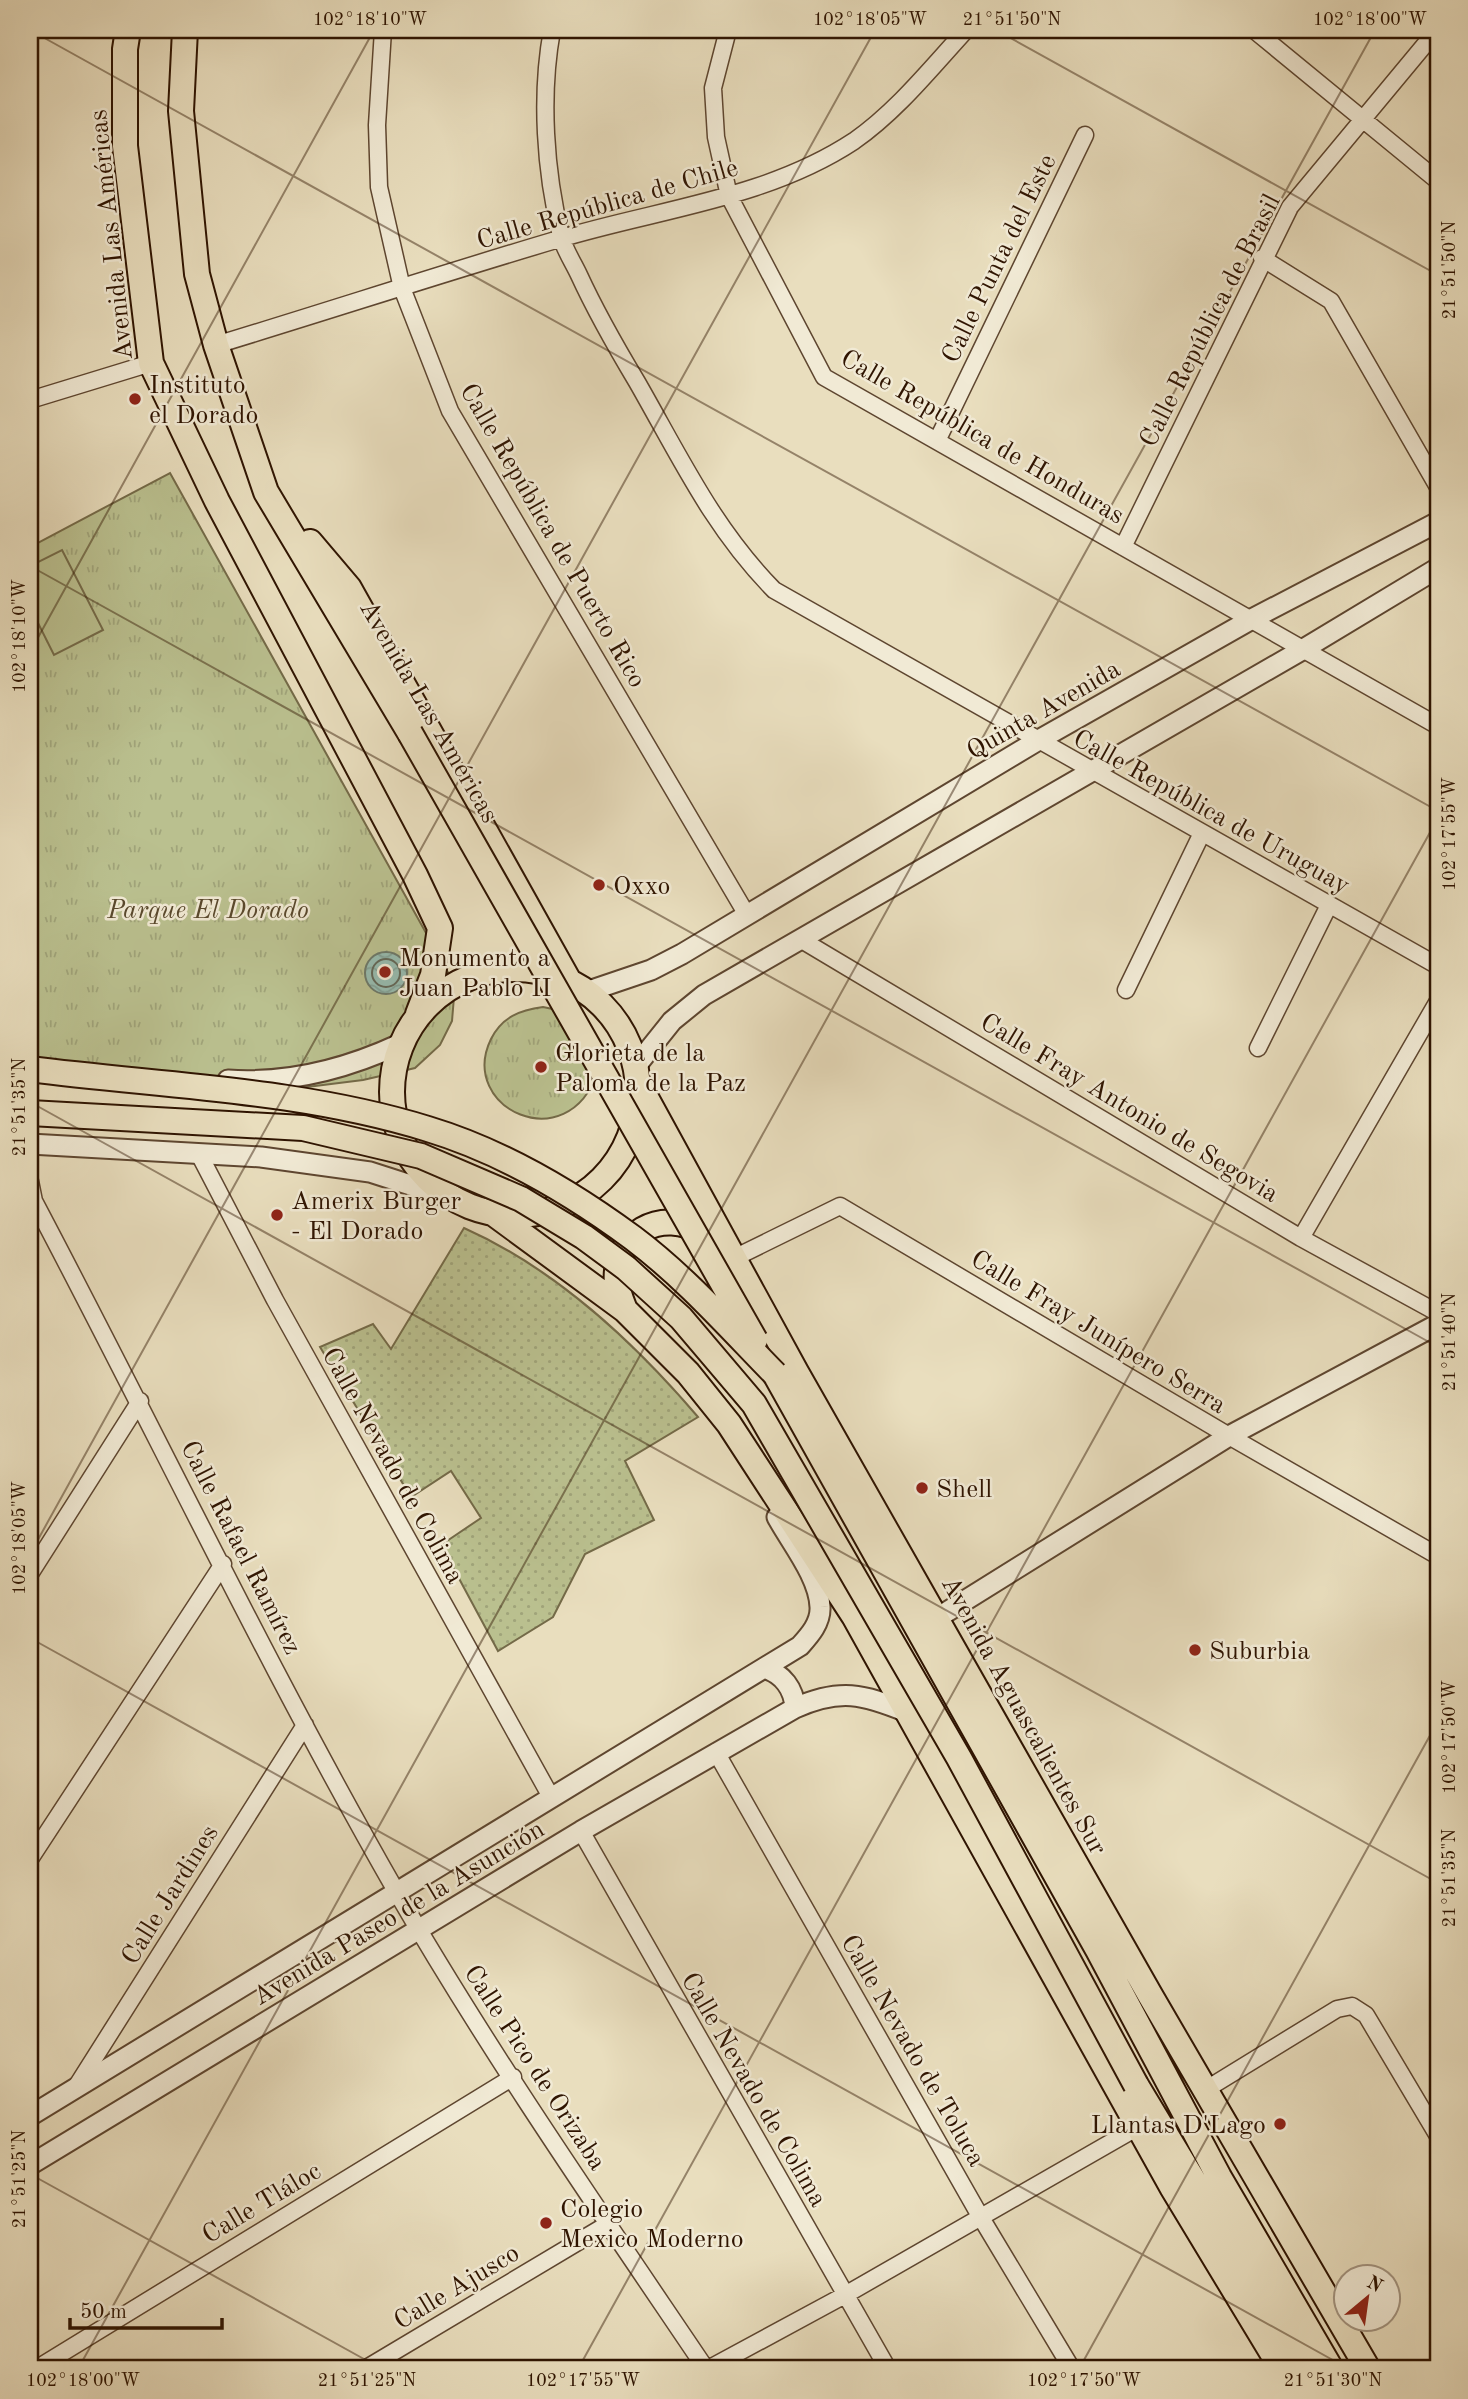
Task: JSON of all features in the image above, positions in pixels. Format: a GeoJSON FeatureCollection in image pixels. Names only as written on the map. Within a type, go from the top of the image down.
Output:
{"type":"FeatureCollection","features":[{"type":"Feature","properties":{"kind":"main road","name":"Avenida Las Américas"},"geometry":{"type":"LineString","coordinates":[[128,30],[125,49],[125,146],[151,363],[217,501],[415,875]]}},
{"type":"Feature","properties":{"kind":"main road","name":"Avenida Las Américas"},"geometry":{"type":"LineString","coordinates":[[185,30],[181,111],[197,274],[216,345],[266,492],[410,733],[775,1374]]}},
{"type":"Feature","properties":{"kind":"main road","name":"Avenida Aguascalientes Sur"},"geometry":{"type":"LineString","coordinates":[[266,492],[349,588],[578,986],[618,1024],[637,1075],[732,1259],[1205,2090],[1368,2369]]}},
{"type":"Feature","properties":{"kind":"main road","name":"Avenida Aguascalientes Sur"},"geometry":{"type":"LineString","coordinates":[[415,875],[440,928],[433,975],[418,1014],[400,1044],[391,1078],[393,1113],[404,1146],[424,1175],[451,1198],[493,1213],[520,1215],[548,1211],[574,1201],[597,1185],[616,1164],[629,1140],[637,1113],[637,1075]]}},
{"type":"Feature","properties":{"kind":"main road","name":"Avenida Aguascalientes Sur"},"geometry":{"type":"LineString","coordinates":[[418,1014],[442,991],[471,976],[504,969],[537,970],[578,986]]}},
{"type":"Feature","properties":{"kind":"main road","name":"Avenida Aguascalientes Sur"},"geometry":{"type":"LineString","coordinates":[[30,1069],[309,1101],[427,1129],[482,1149],[560,1189],[634,1239],[700,1296],[775,1374],[1098,1950],[1219,2177],[1331,2369]]}},
{"type":"Feature","properties":{"kind":"main road"},"geometry":{"type":"LineString","coordinates":[[30,1113],[303,1128],[421,1156],[521,1199],[584,1237],[626,1268],[681,1318],[754,1404],[959,1758],[1169,2143],[1254,2277],[1307,2369]]}},
{"type":"Feature","properties":{"kind":"main road"},"geometry":{"type":"LineString","coordinates":[[493,1213],[625,1310],[688,1373],[729,1424],[854,1616],[1138,2127],[1282,2369]]}},
{"type":"Feature","properties":{"kind":"main road"},"geometry":{"type":"LineString","coordinates":[[625,1310],[617,1281],[622,1255],[640,1230],[667,1221],[693,1227],[732,1259]]}},
{"type":"Feature","properties":{"kind":"street","name":"Calle República de Puerto Rico"},"geometry":{"type":"LineString","coordinates":[[383,30],[377,125],[379,187],[402,288],[450,411],[747,915]]}},
{"type":"Feature","properties":{"kind":"street","name":"Calle República de Uruguay"},"geometry":{"type":"LineString","coordinates":[[552,30],[546,82],[548,158],[562,238],[599,318],[685,470],[745,561],[774,590],[1438,966]]}},
{"type":"Feature","properties":{"kind":"street","name":"Calle República de Honduras"},"geometry":{"type":"LineString","coordinates":[[728,30],[713,88],[716,137],[729,196],[824,377],[1438,726]]}},
{"type":"Feature","properties":{"kind":"street","name":"Calle República de Chile"},"geometry":{"type":"LineString","coordinates":[[216,345],[562,238],[729,196],[807,168],[855,140],[896,106],[966,30]]}},
{"type":"Feature","properties":{"kind":"street"},"geometry":{"type":"LineString","coordinates":[[1254,30],[1438,181]]}},
{"type":"Feature","properties":{"kind":"street","name":"Calle República de Brasil"},"geometry":{"type":"LineString","coordinates":[[1123,547],[1262,258],[1290,207],[1437,30]]}},
{"type":"Feature","properties":{"kind":"street","name":"Calle Punta del Este"},"geometry":{"type":"LineString","coordinates":[[937,440],[1084,135]]}},
{"type":"Feature","properties":{"kind":"street"},"geometry":{"type":"LineString","coordinates":[[1262,258],[1331,301],[1438,487]]}},
{"type":"Feature","properties":{"kind":"street"},"geometry":{"type":"LineString","coordinates":[[30,400],[151,363]]}},
{"type":"Feature","properties":{"kind":"street","name":"Quinta Avenida"},"geometry":{"type":"LineString","coordinates":[[578,986],[651,970],[682,954],[1037,741],[1252,619],[1438,522]]}},
{"type":"Feature","properties":{"kind":"street"},"geometry":{"type":"LineString","coordinates":[[637,1075],[672,1021],[704,995],[1090,769],[1302,650],[1438,568]]}},
{"type":"Feature","properties":{"kind":"street"},"geometry":{"type":"LineString","coordinates":[[1126,990],[1202,833]]}},
{"type":"Feature","properties":{"kind":"street"},"geometry":{"type":"LineString","coordinates":[[1258,1048],[1329,905]]}},
{"type":"Feature","properties":{"kind":"street","name":"Calle Fray Antonio de Segovia"},"geometry":{"type":"LineString","coordinates":[[800,939],[1301,1238],[1438,1313]]}},
{"type":"Feature","properties":{"kind":"street"},"geometry":{"type":"LineString","coordinates":[[1301,1238],[1438,1001]]}},
{"type":"Feature","properties":{"kind":"street"},"geometry":{"type":"LineString","coordinates":[[30,1060],[166,1076],[250,1081],[320,1074],[400,1044]]}},
{"type":"Feature","properties":{"kind":"street","name":"Avenida Aguascalientes Sur"},"geometry":{"type":"LineString","coordinates":[[30,1144],[261,1157],[370,1172],[451,1198]]}},
{"type":"Feature","properties":{"kind":"street","name":"Calle Nevado de Colima"},"geometry":{"type":"LineString","coordinates":[[200,1154],[275,1300],[551,1797]]}},
{"type":"Feature","properties":{"kind":"street","name":"Calle Rafael Ramírez"},"geometry":{"type":"LineString","coordinates":[[30,1181],[32,1205],[140,1401],[305,1725],[420,1930]]}},
{"type":"Feature","properties":{"kind":"street","name":"Calle Fray Junípero Serra"},"geometry":{"type":"LineString","coordinates":[[732,1259],[840,1206],[1438,1556]]}},
{"type":"Feature","properties":{"kind":"street"},"geometry":{"type":"LineString","coordinates":[[937,1618],[1229,1436],[1438,1324]]}},
{"type":"Feature","properties":{"kind":"street"},"geometry":{"type":"LineString","coordinates":[[30,1574],[140,1401]]}},
{"type":"Feature","properties":{"kind":"street","name":"Avenida Paseo de la Asunción"},"geometry":{"type":"LineString","coordinates":[[30,2116],[800,1646],[813,1630],[820,1609],[813,1582],[764,1494],[760,1474]]}},
{"type":"Feature","properties":{"kind":"street"},"geometry":{"type":"LineString","coordinates":[[30,1859],[223,1564]]}},
{"type":"Feature","properties":{"kind":"street"},"geometry":{"type":"LineString","coordinates":[[764,1668],[776,1671],[786,1682],[795,1697],[796,1708]]}},
{"type":"Feature","properties":{"kind":"street","name":"Avenida Paseo de la Asunción"},"geometry":{"type":"LineString","coordinates":[[30,2165],[581,1831],[796,1708],[816,1699],[846,1694],[869,1696],[907,1712]]}},
{"type":"Feature","properties":{"kind":"street","name":"Calle Jardines"},"geometry":{"type":"LineString","coordinates":[[75,2089],[305,1725]]}},
{"type":"Feature","properties":{"kind":"street","name":"Calle Nevado de Toluca"},"geometry":{"type":"LineString","coordinates":[[716,1752],[980,2216],[1072,2369]]}},
{"type":"Feature","properties":{"kind":"street","name":"Calle Nevado de Colima"},"geometry":{"type":"LineString","coordinates":[[581,1831],[888,2369]]}},
{"type":"Feature","properties":{"kind":"street","name":"Calle Pico de Orizaba"},"geometry":{"type":"LineString","coordinates":[[420,1930],[608,2224],[707,2369]]}},
{"type":"Feature","properties":{"kind":"street"},"geometry":{"type":"LineString","coordinates":[[1205,2090],[1337,2009],[1352,2006],[1366,2015],[1438,2136]]}},
{"type":"Feature","properties":{"kind":"street","name":"Calle Tláloc"},"geometry":{"type":"LineString","coordinates":[[36,2369],[513,2077]]}},
{"type":"Feature","properties":{"kind":"street"},"geometry":{"type":"LineString","coordinates":[[707,2369],[845,2295],[1138,2127]]}},
{"type":"Feature","properties":{"kind":"street","name":"Calle Ajusco"},"geometry":{"type":"LineString","coordinates":[[365,2369],[608,2224]]}},
{"type":"Feature","properties":{"kind":"green space","name":"Parque El Dorado"},"geometry":{"type":"Polygon","coordinates":[[[170,473],[455,985],[452,1021],[440,1045],[415,1068],[363,1080],[267,1092],[30,1062],[30,547],[170,473]]]}},
{"type":"Feature","properties":{"kind":"green space"},"geometry":{"type":"Polygon","coordinates":[[[62,550],[103,630],[54,655],[30,607],[30,566],[62,550]]]}},
{"type":"Feature","properties":{"kind":"green space","name":"Glorieta de la Paloma de la Paz"},"geometry":{"type":"Polygon","coordinates":[[[543,1007],[562,1011],[597,1073],[583,1099],[563,1114],[542,1118],[520,1114],[502,1103],[489,1086],[485,1064],[491,1039],[506,1020],[527,1010],[543,1007]]]}},
{"type":"Feature","properties":{"kind":"green space"},"geometry":{"type":"Polygon","coordinates":[[[464,1228],[530,1264],[591,1309],[647,1361],[698,1417],[625,1461],[654,1520],[585,1554],[553,1617],[498,1651],[441,1545],[481,1518],[451,1471],[411,1497],[320,1347],[373,1324],[391,1349],[464,1228]]]}},
{"type":"Feature","properties":{"kind":"water"},"geometry":{"type":"Polygon","coordinates":[[[386,952],[401,958],[407,973],[401,988],[386,994],[371,988],[365,973],[371,958],[386,952]]]}},
{"type":"Feature","properties":{"kind":"place","name":"Instituto el Dorado"},"geometry":{"type":"Point","coordinates":[135,399]}},
{"type":"Feature","properties":{"kind":"place","name":"Oxxo"},"geometry":{"type":"Point","coordinates":[599,885]}},
{"type":"Feature","properties":{"kind":"place","name":"Monumento a Juan Pablo II"},"geometry":{"type":"Point","coordinates":[385,972]}},
{"type":"Feature","properties":{"kind":"place","name":"Glorieta de la Paloma de la Paz"},"geometry":{"type":"Point","coordinates":[541,1067]}},
{"type":"Feature","properties":{"kind":"place","name":"Amerix Burger - El Dorado"},"geometry":{"type":"Point","coordinates":[277,1215]}},
{"type":"Feature","properties":{"kind":"place","name":"Shell"},"geometry":{"type":"Point","coordinates":[922,1488]}},
{"type":"Feature","properties":{"kind":"place","name":"Suburbia"},"geometry":{"type":"Point","coordinates":[1195,1650]}},
{"type":"Feature","properties":{"kind":"place","name":"Llantas D'Lago"},"geometry":{"type":"Point","coordinates":[1280,2124]}},
{"type":"Feature","properties":{"kind":"place","name":"Colegio Mexico Moderno"},"geometry":{"type":"Point","coordinates":[546,2223]}}]}
